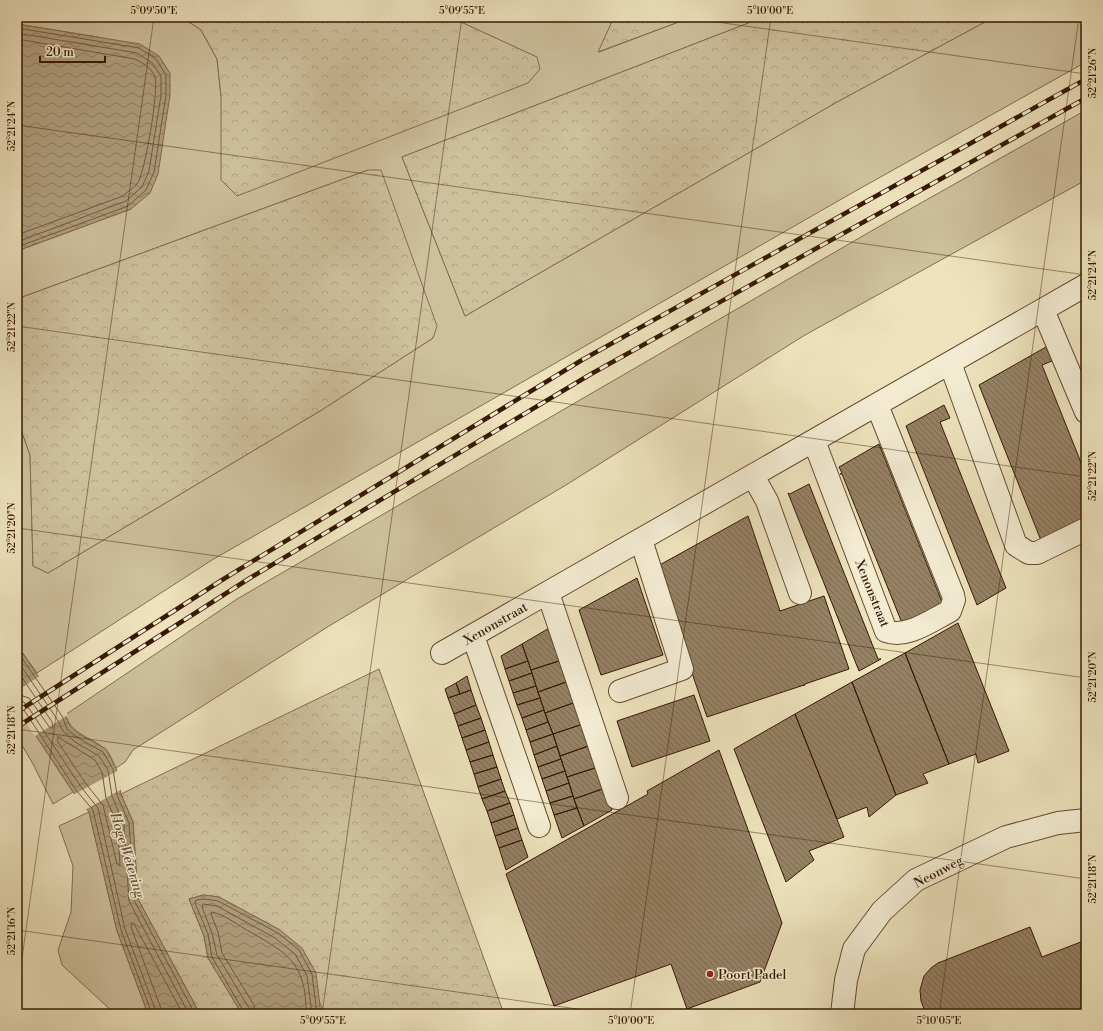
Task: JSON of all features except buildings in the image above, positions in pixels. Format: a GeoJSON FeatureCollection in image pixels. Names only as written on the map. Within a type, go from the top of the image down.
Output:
{"type":"FeatureCollection","features":[{"type":"Feature","properties":{"kind":"street","name":"Xenonstraat"},"geometry":{"type":"LineString","coordinates":[[442,653],[1086,285]]}},
{"type":"Feature","properties":{"kind":"street"},"geometry":{"type":"LineString","coordinates":[[1043,310],[1086,412]]}},
{"type":"Feature","properties":{"kind":"street"},"geometry":{"type":"LineString","coordinates":[[950,363],[1016,545],[1029,553],[1037,553],[1086,528]]}},
{"type":"Feature","properties":{"kind":"street","name":"Xenonstraat"},"geometry":{"type":"LineString","coordinates":[[814,441],[886,631],[893,634],[907,632],[950,611],[953,606],[953,595],[877,405]]}},
{"type":"Feature","properties":{"kind":"street"},"geometry":{"type":"LineString","coordinates":[[754,476],[767,501],[800,593]]}},
{"type":"Feature","properties":{"kind":"street"},"geometry":{"type":"LineString","coordinates":[[620,691],[682,669],[641,540]]}},
{"type":"Feature","properties":{"kind":"street"},"geometry":{"type":"LineString","coordinates":[[548,593],[617,798]]}},
{"type":"Feature","properties":{"kind":"street"},"geometry":{"type":"LineString","coordinates":[[473,636],[539,826]]}},
{"type":"Feature","properties":{"kind":"street","name":"Neonweg"},"geometry":{"type":"LineString","coordinates":[[842,1014],[846,980],[854,949],[882,911],[916,880],[1006,837],[1058,823],[1086,820]]}},
{"type":"Feature","properties":{"kind":"green space"},"geometry":{"type":"Polygon","coordinates":[[[17,17],[181,17],[201,30],[217,59],[221,96],[536,57],[450,17],[614,17],[599,52],[692,17],[764,17],[402,157],[465,316],[837,102],[994,17],[1086,17],[1086,62],[852,193],[212,560],[37,673],[17,645],[17,418],[30,455],[33,566],[48,573],[320,411],[433,338],[368,170],[17,299],[17,251],[131,209],[98,37],[17,24],[17,17]]]}},
{"type":"Feature","properties":{"kind":"green space"},"geometry":{"type":"Polygon","coordinates":[[[182,17],[450,17],[537,57],[540,69],[528,83],[237,196],[221,180],[221,96],[217,59],[201,30],[182,17]]]}},
{"type":"Feature","properties":{"kind":"green space"},"geometry":{"type":"Polygon","coordinates":[[[614,17],[692,17],[598,52],[614,17]]]}},
{"type":"Feature","properties":{"kind":"green space"},"geometry":{"type":"Polygon","coordinates":[[[764,17],[994,17],[837,102],[465,316],[402,157],[764,17]]]}},
{"type":"Feature","properties":{"kind":"green space"},"geometry":{"type":"Polygon","coordinates":[[[1086,110],[1086,180],[805,335],[566,485],[329,626],[133,750],[125,762],[116,768],[107,751],[99,744],[77,732],[69,722],[65,715],[237,599],[873,230],[1086,110]]]}},
{"type":"Feature","properties":{"kind":"green space"},"geometry":{"type":"Polygon","coordinates":[[[368,170],[381,170],[437,326],[433,338],[320,411],[48,573],[33,566],[30,455],[17,418],[17,299],[368,170]]]}},
{"type":"Feature","properties":{"kind":"green space"},"geometry":{"type":"Polygon","coordinates":[[[379,669],[504,1014],[321,1014],[322,1007],[280,930],[219,897],[203,895],[189,899],[204,936],[208,958],[242,1014],[200,1014],[138,899],[133,822],[121,794],[379,669]]]}},
{"type":"Feature","properties":{"kind":"green space"},"geometry":{"type":"Polygon","coordinates":[[[17,707],[73,792],[53,804],[33,764],[17,737],[17,707]]]}},
{"type":"Feature","properties":{"kind":"green space"},"geometry":{"type":"Polygon","coordinates":[[[89,812],[117,931],[148,1014],[115,1014],[62,965],[58,950],[71,912],[73,866],[59,826],[89,812]]]}},
{"type":"Feature","properties":{"kind":"water"},"geometry":{"type":"Polygon","coordinates":[[[17,24],[140,44],[159,56],[170,73],[170,95],[158,174],[150,193],[131,209],[17,251],[17,24]]]}},
{"type":"Feature","properties":{"kind":"water","name":"Hoge Wetering"},"geometry":{"type":"Polygon","coordinates":[[[17,645],[65,715],[70,726],[81,735],[106,749],[116,768],[121,794],[133,822],[138,899],[200,1014],[148,1014],[117,931],[89,812],[73,792],[17,707],[17,645]]]}},
{"type":"Feature","properties":{"kind":"water"},"geometry":{"type":"Polygon","coordinates":[[[204,895],[219,897],[280,930],[302,948],[316,973],[321,1014],[242,1014],[208,958],[204,936],[189,899],[204,895]]]}},
{"type":"Feature","properties":{"kind":"pier"},"geometry":{"type":"Polygon","coordinates":[[[41,675],[68,715],[35,736],[17,710],[17,691],[41,675]]]}},
{"type":"Feature","properties":{"kind":"pier"},"geometry":{"type":"Polygon","coordinates":[[[119,770],[122,789],[85,810],[73,795],[119,770]]]}},
{"type":"Feature","properties":{"kind":"railway"},"geometry":{"type":"LineString","coordinates":[[17,712],[222,580],[582,360],[1086,79]]}},
{"type":"Feature","properties":{"kind":"railway"},"geometry":{"type":"LineString","coordinates":[[17,727],[250,578],[591,374],[1086,98]]}},
{"type":"Feature","properties":{"kind":"place","name":"Poort Padel"},"geometry":{"type":"Point","coordinates":[710,974]}}]}
